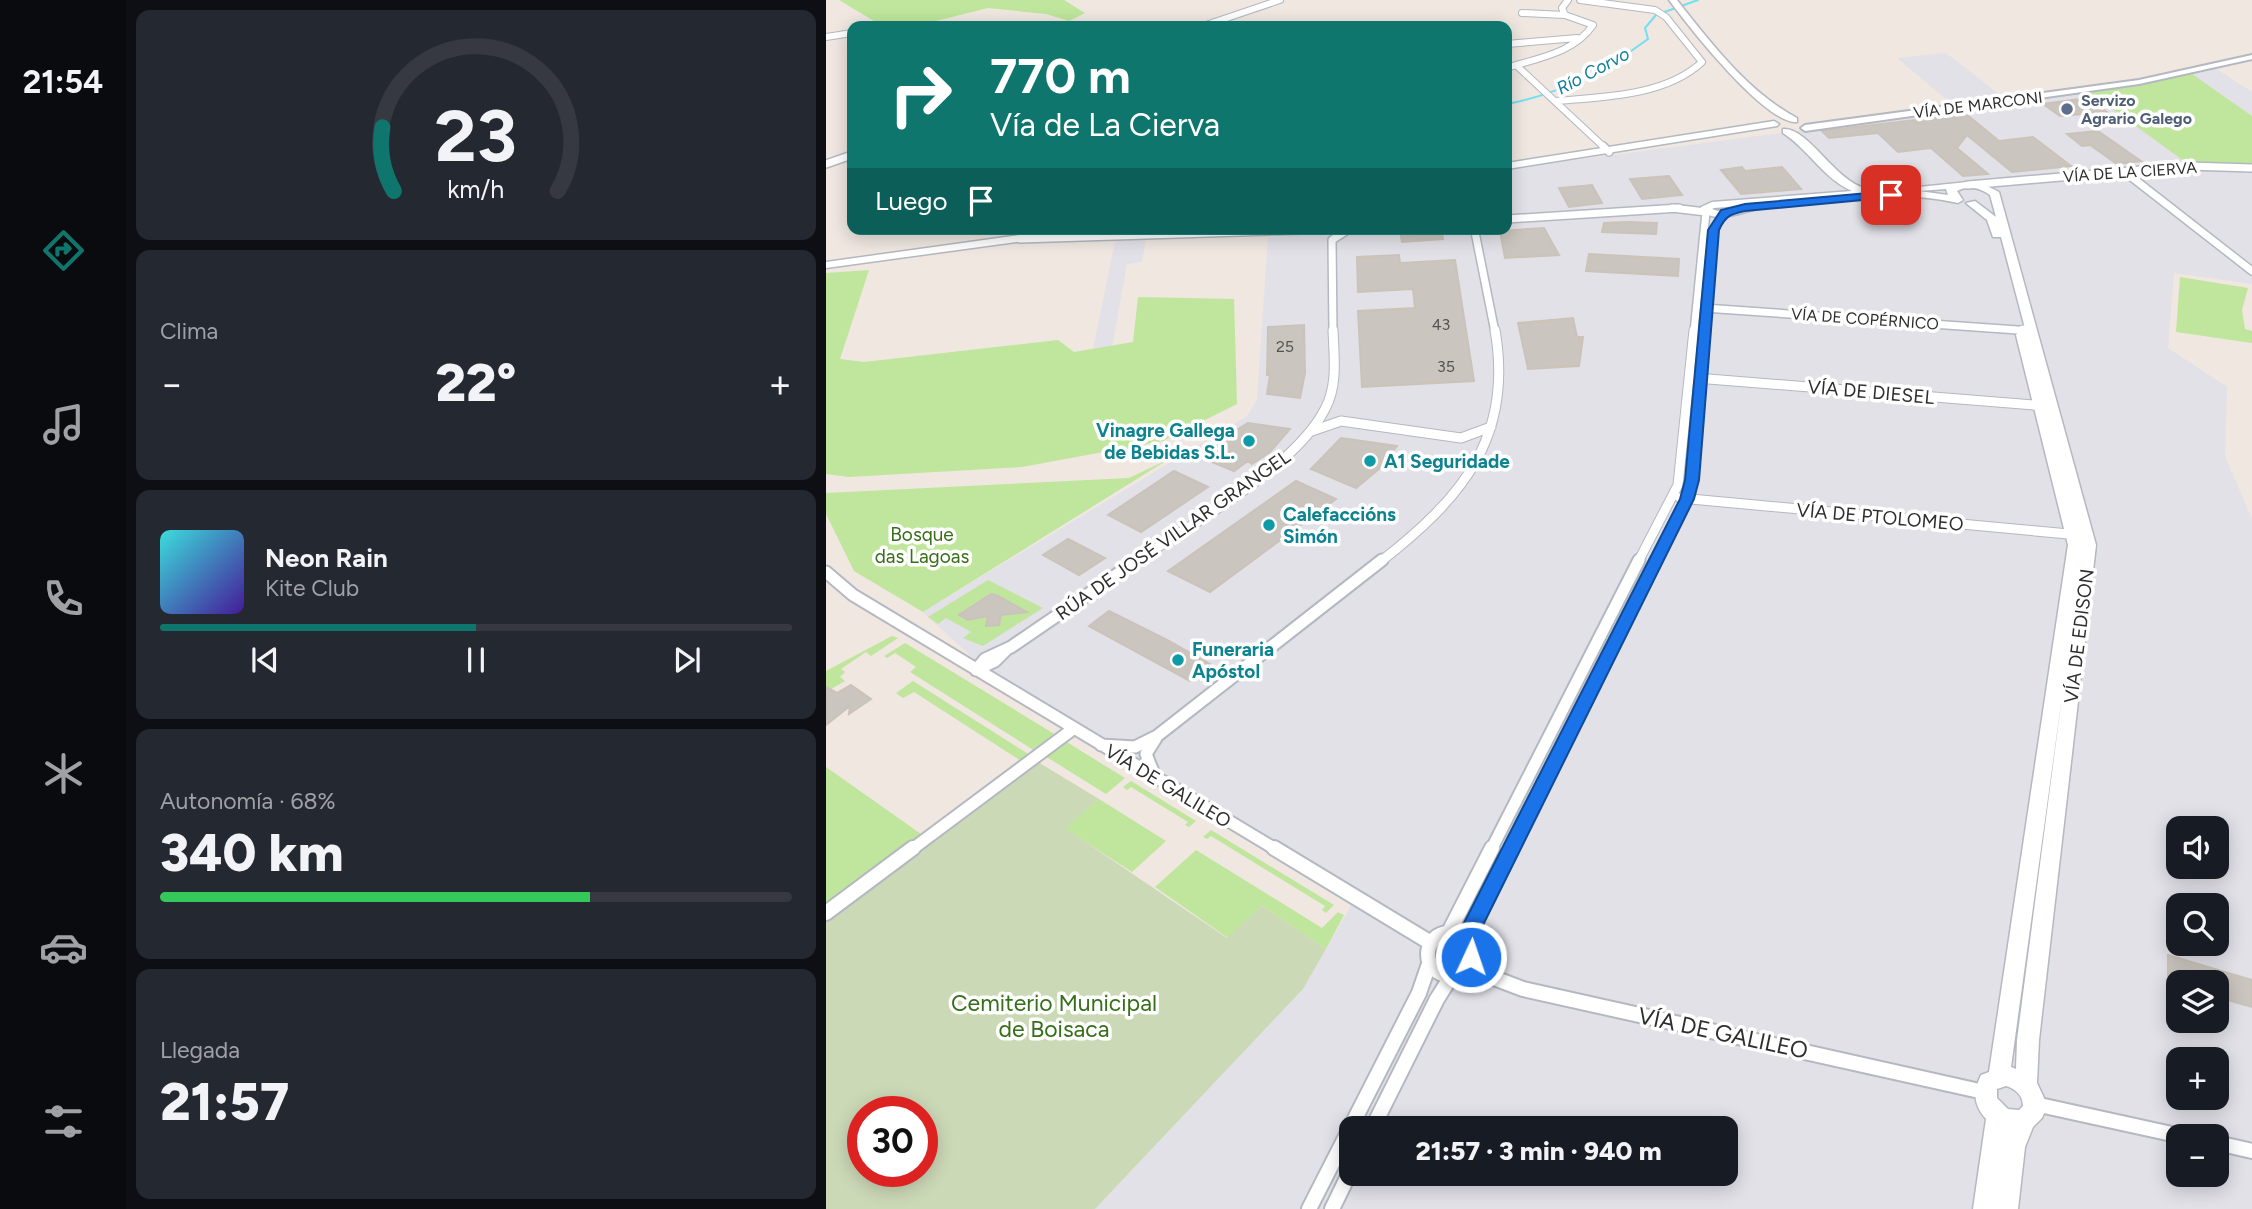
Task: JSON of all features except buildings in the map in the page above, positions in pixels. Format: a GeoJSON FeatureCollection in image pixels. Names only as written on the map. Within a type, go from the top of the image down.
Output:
{"type":"FeatureCollection","features":[{"type":"Feature","properties":{"kind":"main road"},"geometry":{"type":"LineString","coordinates":[[1677,5],[1769,106],[1780,127],[1808,145],[1847,186],[1868,192]]}},
{"type":"Feature","properties":{"kind":"main road"},"geometry":{"type":"LineString","coordinates":[[1769,106],[1799,124],[1808,145]]}},
{"type":"Feature","properties":{"kind":"main road"},"geometry":{"type":"LineString","coordinates":[[1512,165],[1799,124]]}},
{"type":"Feature","properties":{"kind":"main road"},"geometry":{"type":"LineString","coordinates":[[1963,201],[1951,190],[1965,185],[1985,187],[1996,195]]}},
{"type":"Feature","properties":{"kind":"main road","name":"VÍA DE LA CIERVA"},"geometry":{"type":"LineString","coordinates":[[1714,209],[1836,195],[1965,185]]}},
{"type":"Feature","properties":{"kind":"main road"},"geometry":{"type":"LineString","coordinates":[[1836,195],[1847,186]]}},
{"type":"Feature","properties":{"kind":"main road","name":"VÍA DE LA CIERVA"},"geometry":{"type":"LineString","coordinates":[[1714,209],[1909,193],[1991,202],[1996,195]]}},
{"type":"Feature","properties":{"kind":"main road","name":"VÍA DE EDISON"},"geometry":{"type":"LineString","coordinates":[[1996,195],[2046,406],[2089,557],[2028,1040],[2028,1103],[2014,1147],[2006,1209]]}},
{"type":"Feature","properties":{"kind":"main road","name":"VÍA DE EDISON"},"geometry":{"type":"LineString","coordinates":[[1963,201],[1984,211],[1995,227],[2027,331]]}},
{"type":"Feature","properties":{"kind":"main road"},"geometry":{"type":"LineString","coordinates":[[826,265],[1064,235]]}},
{"type":"Feature","properties":{"kind":"main road","name":"VÍA DE EDISON"},"geometry":{"type":"LineString","coordinates":[[1992,1084],[2075,554],[2081,535]]}},
{"type":"Feature","properties":{"kind":"main road"},"geometry":{"type":"LineString","coordinates":[[2013,1077],[2028,1103],[2011,1121],[1997,1115],[1988,1104],[1992,1084],[2013,1077]]}},
{"type":"Feature","properties":{"kind":"main road"},"geometry":{"type":"LineString","coordinates":[[1985,1209],[1997,1115]]}},
{"type":"Feature","properties":{"kind":"street"},"geometry":{"type":"LineString","coordinates":[[1218,21],[1279,0]]}},
{"type":"Feature","properties":{"kind":"street"},"geometry":{"type":"LineString","coordinates":[[1565,15],[1562,6],[1568,0]]}},
{"type":"Feature","properties":{"kind":"street"},"geometry":{"type":"LineString","coordinates":[[1551,97],[1630,93],[1683,75],[1699,66],[1702,58],[1660,14],[1580,0]]}},
{"type":"Feature","properties":{"kind":"street"},"geometry":{"type":"LineString","coordinates":[[1512,66],[1552,53],[1585,36],[1593,25],[1565,15],[1522,13]]}},
{"type":"Feature","properties":{"kind":"street"},"geometry":{"type":"LineString","coordinates":[[826,37],[847,34]]}},
{"type":"Feature","properties":{"kind":"street"},"geometry":{"type":"LineString","coordinates":[[1512,43],[1585,36]]}},
{"type":"Feature","properties":{"kind":"street","name":"VÍA DE MARCONI"},"geometry":{"type":"LineString","coordinates":[[1799,124],[2075,92],[2196,71],[2252,57]]}},
{"type":"Feature","properties":{"kind":"street"},"geometry":{"type":"LineString","coordinates":[[1516,65],[1609,152]]}},
{"type":"Feature","properties":{"kind":"street"},"geometry":{"type":"LineString","coordinates":[[826,164],[847,157]]}},
{"type":"Feature","properties":{"kind":"street","name":"VÍA DE LA CIERVA"},"geometry":{"type":"LineString","coordinates":[[1965,185],[2188,166],[2252,168]]}},
{"type":"Feature","properties":{"kind":"street"},"geometry":{"type":"LineString","coordinates":[[2125,172],[2252,271]]}},
{"type":"Feature","properties":{"kind":"street"},"geometry":{"type":"LineString","coordinates":[[1996,195],[2000,184],[2008,180]]}},
{"type":"Feature","properties":{"kind":"street","name":"VÍA DE LA CIERVA"},"geometry":{"type":"LineString","coordinates":[[1512,219],[1672,208],[1714,209]]}},
{"type":"Feature","properties":{"kind":"street"},"geometry":{"type":"LineString","coordinates":[[1309,1209],[1419,993],[1429,964],[1426,953],[1431,943],[1448,934],[1674,497],[1680,475],[1689,378],[1714,230],[1714,209]]}},
{"type":"Feature","properties":{"kind":"street"},"geometry":{"type":"LineString","coordinates":[[1379,1116],[1459,970],[1471,957],[1466,940],[1687,499],[1692,480],[1702,379],[1702,308],[1714,209]]}},
{"type":"Feature","properties":{"kind":"street"},"geometry":{"type":"LineString","coordinates":[[1055,237],[1142,235]]}},
{"type":"Feature","properties":{"kind":"street","name":"RÚA DE JOSÉ VILLAR GRANGEL"},"geometry":{"type":"LineString","coordinates":[[976,670],[985,659],[1006,650],[1264,475],[1290,455],[1312,432],[1326,408],[1334,383],[1333,235]]}},
{"type":"Feature","properties":{"kind":"street"},"geometry":{"type":"LineString","coordinates":[[1119,756],[1157,736],[1429,519],[1455,491],[1486,441],[1500,395],[1499,366],[1474,235]]}},
{"type":"Feature","properties":{"kind":"street","name":"VÍA DE COPÉRNICO"},"geometry":{"type":"LineString","coordinates":[[1702,308],[2027,331]]}},
{"type":"Feature","properties":{"kind":"street","name":"VÍA DE DIESEL"},"geometry":{"type":"LineString","coordinates":[[1689,378],[2046,406]]}},
{"type":"Feature","properties":{"kind":"street"},"geometry":{"type":"LineString","coordinates":[[1326,408],[1338,421]]}},
{"type":"Feature","properties":{"kind":"street"},"geometry":{"type":"LineString","coordinates":[[1320,418],[1486,441]]}},
{"type":"Feature","properties":{"kind":"street"},"geometry":{"type":"LineString","coordinates":[[1312,432],[1338,421]]}},
{"type":"Feature","properties":{"kind":"street"},"geometry":{"type":"LineString","coordinates":[[1466,439],[1491,427]]}},
{"type":"Feature","properties":{"kind":"street"},"geometry":{"type":"LineString","coordinates":[[1466,439],[1479,455]]}},
{"type":"Feature","properties":{"kind":"street","name":"VÍA DE PTOLOMEO"},"geometry":{"type":"LineString","coordinates":[[1674,497],[2081,535]]}},
{"type":"Feature","properties":{"kind":"street","name":"VÍA DE GALILEO"},"geometry":{"type":"LineString","coordinates":[[826,572],[841,588],[1431,943]]}},
{"type":"Feature","properties":{"kind":"street"},"geometry":{"type":"LineString","coordinates":[[995,682],[996,666],[1006,650]]}},
{"type":"Feature","properties":{"kind":"street","name":"RÚA DE JOSÉ VILLAR GRANGEL"},"geometry":{"type":"LineString","coordinates":[[955,657],[975,657],[1006,650]]}},
{"type":"Feature","properties":{"kind":"street"},"geometry":{"type":"LineString","coordinates":[[826,913],[1073,729]]}},
{"type":"Feature","properties":{"kind":"street"},"geometry":{"type":"LineString","coordinates":[[1136,766],[1157,736]]}},
{"type":"Feature","properties":{"kind":"street"},"geometry":{"type":"LineString","coordinates":[[1101,745],[1135,747],[1146,754],[1156,779]]}},
{"type":"Feature","properties":{"kind":"street"},"geometry":{"type":"LineString","coordinates":[[1448,934],[1466,940]]}},
{"type":"Feature","properties":{"kind":"street"},"geometry":{"type":"LineString","coordinates":[[1429,964],[1440,972],[1459,970]]}},
{"type":"Feature","properties":{"kind":"street","name":"VÍA DE GALILEO"},"geometry":{"type":"LineString","coordinates":[[1459,970],[1523,989],[1992,1084]]}},
{"type":"Feature","properties":{"kind":"street"},"geometry":{"type":"LineString","coordinates":[[2028,1103],[2166,1133]]}},
{"type":"Feature","properties":{"kind":"street"},"geometry":{"type":"LineString","coordinates":[[2229,1146],[2252,1151]]}},
{"type":"Feature","properties":{"kind":"street"},"geometry":{"type":"LineString","coordinates":[[1332,1209],[1343,1186]]}},
{"type":"Feature","properties":{"kind":"shaded area"},"geometry":{"type":"Polygon","coordinates":[[[1946,53],[1999,94],[1947,100],[1897,58],[1946,53]]]}},
{"type":"Feature","properties":{"kind":"shaded area"},"geometry":{"type":"Polygon","coordinates":[[[2215,68],[2252,92],[2252,268],[2243,268],[2252,276],[2252,284],[2174,273],[2168,348],[2227,387],[2225,456],[2252,519],[2252,1209],[1095,1209],[1303,989],[1359,892],[1142,759],[1010,692],[923,612],[1247,416],[1257,400],[1268,237],[1512,235],[1512,168],[2089,92],[2215,68]]]}},
{"type":"Feature","properties":{"kind":"shaded area"},"geometry":{"type":"Polygon","coordinates":[[[1146,239],[1142,262],[1127,264],[1112,348],[1093,350],[1115,241],[1146,239]]]}},
{"type":"Feature","properties":{"kind":"green space"},"geometry":{"type":"Polygon","coordinates":[[[839,0],[1064,0],[1085,13],[1069,21],[1046,14],[988,8],[936,21],[874,21],[839,0]]]}},
{"type":"Feature","properties":{"kind":"green space"},"geometry":{"type":"Polygon","coordinates":[[[2192,74],[2252,116],[2252,166],[2188,164],[2089,92],[2192,74]]]}},
{"type":"Feature","properties":{"kind":"green space"},"geometry":{"type":"Polygon","coordinates":[[[869,270],[840,359],[864,362],[1058,340],[1074,352],[1133,342],[1138,297],[1234,299],[1237,404],[1163,441],[1022,467],[849,477],[826,474],[826,273],[869,270]]]}},
{"type":"Feature","properties":{"kind":"green space"},"geometry":{"type":"Polygon","coordinates":[[[2180,277],[2248,288],[2242,310],[2245,329],[2252,331],[2252,343],[2176,332],[2180,277]]]}},
{"type":"Feature","properties":{"kind":"green space","name":"Bosque das Lagoas"},"geometry":{"type":"Polygon","coordinates":[[[1169,459],[923,612],[854,571],[826,514],[826,493],[1129,478],[1169,459]]]}},
{"type":"Feature","properties":{"kind":"green space"},"geometry":{"type":"Polygon","coordinates":[[[988,580],[1043,608],[983,646],[963,638],[971,632],[946,618],[938,624],[928,617],[988,580]]]}},
{"type":"Feature","properties":{"kind":"green space"},"geometry":{"type":"Polygon","coordinates":[[[892,636],[898,638],[871,656],[866,652],[841,669],[845,672],[840,677],[845,681],[831,689],[826,687],[826,671],[892,636]]]}},
{"type":"Feature","properties":{"kind":"green space"},"geometry":{"type":"Polygon","coordinates":[[[905,643],[1056,735],[1035,751],[910,672],[916,667],[895,653],[887,658],[884,656],[905,643]]]}},
{"type":"Feature","properties":{"kind":"green space"},"geometry":{"type":"Polygon","coordinates":[[[913,681],[1030,755],[1021,761],[914,692],[903,698],[896,693],[913,681]]]}},
{"type":"Feature","properties":{"kind":"green space"},"geometry":{"type":"Polygon","coordinates":[[[1065,741],[1125,778],[1106,794],[1045,756],[1065,741]]]}},
{"type":"Feature","properties":{"kind":"green space","name":"Cemiterio Municipal de Boisaca"},"geometry":{"type":"Polygon","coordinates":[[[1038,762],[1099,799],[1065,828],[1227,938],[1262,906],[1326,949],[1303,989],[1095,1209],[826,1209],[826,921],[1038,762]]]}},
{"type":"Feature","properties":{"kind":"green space"},"geometry":{"type":"Polygon","coordinates":[[[826,767],[921,834],[826,902],[826,767]]]}},
{"type":"Feature","properties":{"kind":"green space"},"geometry":{"type":"Polygon","coordinates":[[[1131,781],[1196,821],[1189,827],[1185,825],[1188,822],[1131,787],[1127,790],[1123,787],[1131,781]]]}},
{"type":"Feature","properties":{"kind":"green space"},"geometry":{"type":"Polygon","coordinates":[[[1099,799],[1166,841],[1132,872],[1064,828],[1099,799]]]}},
{"type":"Feature","properties":{"kind":"green space"},"geometry":{"type":"Polygon","coordinates":[[[1211,830],[1334,905],[1326,913],[1322,910],[1325,906],[1211,836],[1207,839],[1203,837],[1211,830]]]}},
{"type":"Feature","properties":{"kind":"green space"},"geometry":{"type":"Polygon","coordinates":[[[1196,850],[1322,928],[1338,912],[1344,915],[1326,949],[1262,906],[1228,938],[1155,887],[1196,850]]]}},
{"type":"Feature","properties":{"kind":"waterway","name":"Río Corvo"},"geometry":{"type":"LineString","coordinates":[[1512,103],[1564,87],[1598,71],[1648,39],[1645,28],[1656,15],[1698,0]]}},
{"type":"Feature","properties":{"kind":"place","name":"Servizo Agrario Galego"},"geometry":{"type":"Point","coordinates":[2067,109]}},
{"type":"Feature","properties":{"kind":"place","name":"Vinagre Gallega de Bebidas S.L."},"geometry":{"type":"Point","coordinates":[1249,441]}},
{"type":"Feature","properties":{"kind":"place","name":"A1 Seguridade"},"geometry":{"type":"Point","coordinates":[1370,461]}},
{"type":"Feature","properties":{"kind":"place","name":"Calefaccións Simón"},"geometry":{"type":"Point","coordinates":[1269,525]}},
{"type":"Feature","properties":{"kind":"place","name":"Funeraria Apóstol"},"geometry":{"type":"Point","coordinates":[1178,660]}},
{"type":"Feature","properties":{"kind":"route"},"geometry":{"type":"LineString","coordinates":[[1471,957],[1472,951],[1466,940],[1687,499],[1692,480],[1714,230],[1720,216],[1725,212],[1760,205],[1891,195]]}}]}
